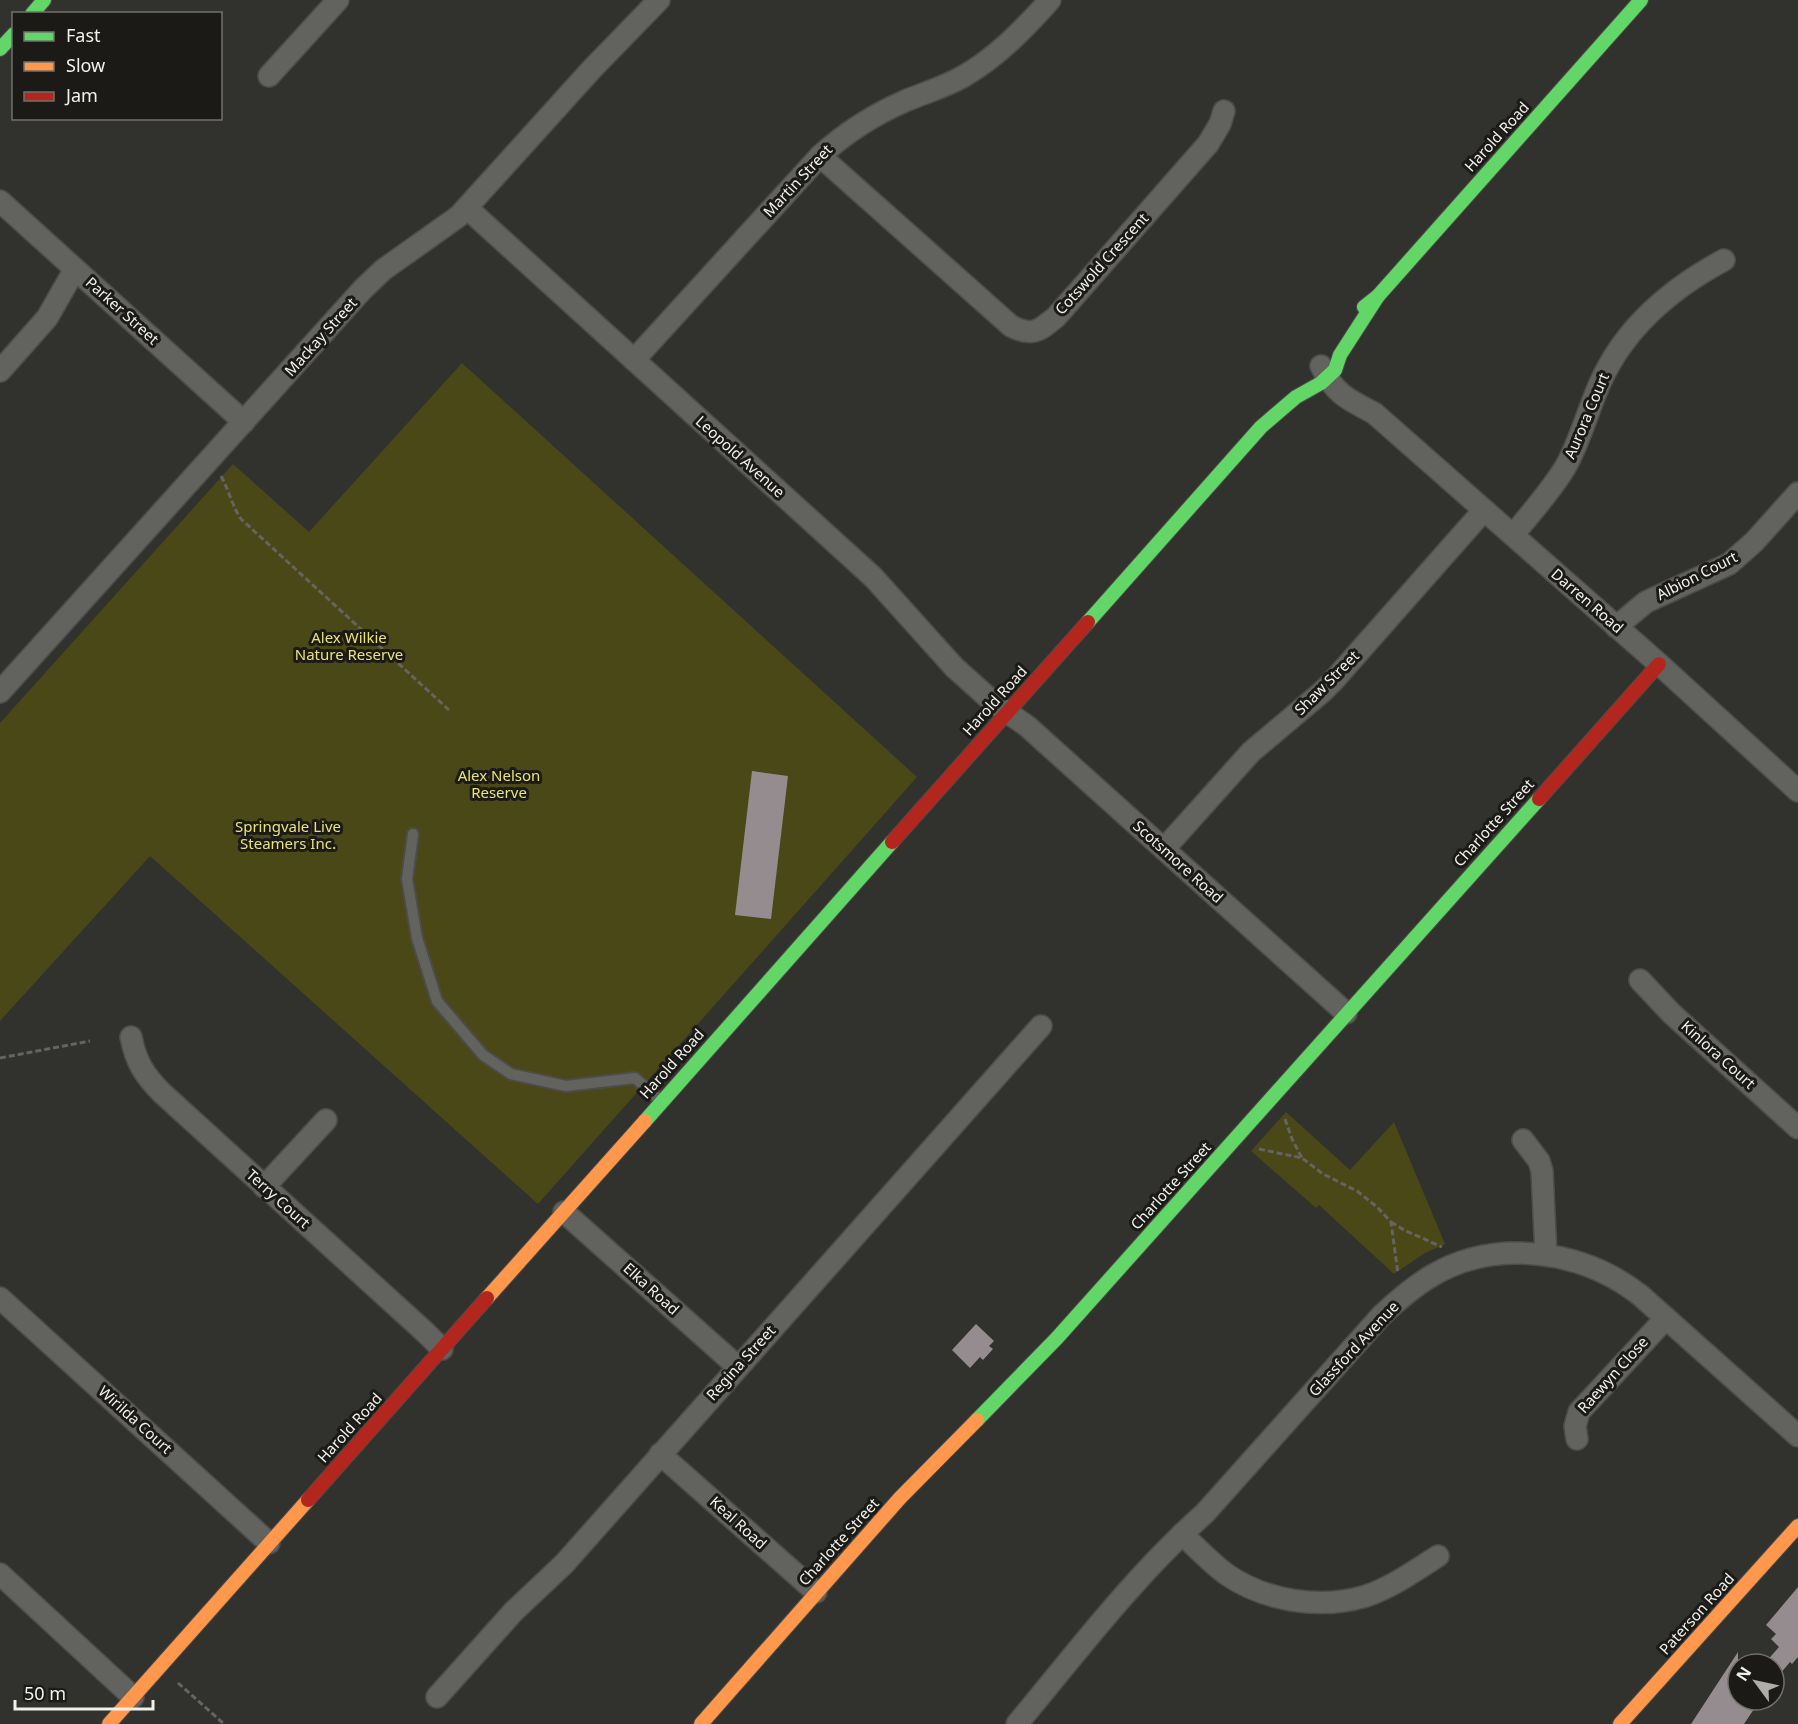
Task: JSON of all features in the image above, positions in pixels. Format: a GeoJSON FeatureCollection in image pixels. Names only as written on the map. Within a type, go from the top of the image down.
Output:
{"type":"FeatureCollection","features":[{"type":"Feature","properties":{"kind":"street"},"geometry":{"type":"LineString","coordinates":[[34,12],[44,0]]}},
{"type":"Feature","properties":{"kind":"street"},"geometry":{"type":"LineString","coordinates":[[269,76],[338,0]]}},
{"type":"Feature","properties":{"kind":"street","name":"Mackay Street"},"geometry":{"type":"LineString","coordinates":[[0,692],[376,276],[449,224],[467,208],[591,70],[659,0]]}},
{"type":"Feature","properties":{"kind":"street","name":"Martin Street"},"geometry":{"type":"LineString","coordinates":[[634,360],[820,156],[847,133],[883,111],[942,87],[983,64],[1003,48],[1050,0]]}},
{"type":"Feature","properties":{"kind":"street","name":"Harold Road"},"geometry":{"type":"LineString","coordinates":[[109,1724],[1261,427],[1340,355],[1378,296],[1641,0]]}},
{"type":"Feature","properties":{"kind":"street"},"geometry":{"type":"LineString","coordinates":[[0,49],[12,36]]}},
{"type":"Feature","properties":{"kind":"street","name":"Cotswold Crescent"},"geometry":{"type":"LineString","coordinates":[[820,156],[1011,326],[1027,333],[1045,326],[1071,300],[1208,144],[1220,124],[1224,111]]}},
{"type":"Feature","properties":{"kind":"street","name":"Parker Street"},"geometry":{"type":"LineString","coordinates":[[0,201],[244,422]]}},
{"type":"Feature","properties":{"kind":"street","name":"Leopold Avenue"},"geometry":{"type":"LineString","coordinates":[[467,208],[873,577],[945,658],[990,699],[1008,712]]}},
{"type":"Feature","properties":{"kind":"street","name":"Aurora Court"},"geometry":{"type":"LineString","coordinates":[[1513,536],[1566,465],[1602,378],[1623,343],[1648,313],[1666,297],[1684,283],[1724,260]]}},
{"type":"Feature","properties":{"kind":"street"},"geometry":{"type":"LineString","coordinates":[[0,371],[47,318],[75,269]]}},
{"type":"Feature","properties":{"kind":"street","name":"Harold Road"},"geometry":{"type":"LineString","coordinates":[[1344,323],[1378,296]]}},
{"type":"Feature","properties":{"kind":"street"},"geometry":{"type":"LineString","coordinates":[[1323,372],[1330,346]]}},
{"type":"Feature","properties":{"kind":"street","name":"Darren Road"},"geometry":{"type":"LineString","coordinates":[[1323,372],[1358,389],[1374,412],[1659,664],[1798,791]]}},
{"type":"Feature","properties":{"kind":"street","name":"Harold Road"},"geometry":{"type":"LineString","coordinates":[[1261,427],[1278,396],[1291,384]]}},
{"type":"Feature","properties":{"kind":"street","name":"Albion Court"},"geometry":{"type":"LineString","coordinates":[[1616,627],[1646,602],[1729,564],[1741,555],[1798,493]]}},
{"type":"Feature","properties":{"kind":"street","name":"Shaw Street"},"geometry":{"type":"LineString","coordinates":[[1164,849],[1251,752],[1334,680],[1484,510]]}},
{"type":"Feature","properties":{"kind":"street","name":"Charlotte Street"},"geometry":{"type":"LineString","coordinates":[[700,1724],[900,1498],[1057,1338],[1659,664]]}},
{"type":"Feature","properties":{"kind":"street","name":"Scotsmore Road"},"geometry":{"type":"LineString","coordinates":[[1008,712],[1027,726],[1346,1014]]}},
{"type":"Feature","properties":{"kind":"street","name":"Kinlora Court"},"geometry":{"type":"LineString","coordinates":[[1640,980],[1671,1013],[1798,1128]]}},
{"type":"Feature","properties":{"kind":"street","name":"Regina Street"},"geometry":{"type":"LineString","coordinates":[[437,1696],[514,1611],[564,1564],[1041,1026]]}},
{"type":"Feature","properties":{"kind":"street","name":"Terry Court"},"geometry":{"type":"LineString","coordinates":[[131,1037],[134,1055],[150,1081],[442,1349]]}},
{"type":"Feature","properties":{"kind":"street"},"geometry":{"type":"LineString","coordinates":[[264,1187],[326,1120]]}},
{"type":"Feature","properties":{"kind":"street"},"geometry":{"type":"LineString","coordinates":[[1523,1140],[1539,1161],[1542,1171],[1546,1255]]}},
{"type":"Feature","properties":{"kind":"street","name":"Elka Road"},"geometry":{"type":"LineString","coordinates":[[564,1212],[738,1367]]}},
{"type":"Feature","properties":{"kind":"street","name":"Glassford Avenue"},"geometry":{"type":"LineString","coordinates":[[1017,1724],[1139,1577],[1212,1506],[1382,1315],[1413,1288],[1441,1271],[1474,1259],[1500,1254],[1523,1253],[1546,1255],[1585,1264],[1614,1277],[1640,1295],[1798,1436]]}},
{"type":"Feature","properties":{"kind":"street","name":"Wirilda Court"},"geometry":{"type":"LineString","coordinates":[[0,1298],[269,1543]]}},
{"type":"Feature","properties":{"kind":"street","name":"Raewyn Close"},"geometry":{"type":"LineString","coordinates":[[1577,1439],[1575,1426],[1579,1412],[1666,1318]]}},
{"type":"Feature","properties":{"kind":"street","name":"Keal Road"},"geometry":{"type":"LineString","coordinates":[[660,1454],[816,1592]]}},
{"type":"Feature","properties":{"kind":"street","name":"Paterson Road"},"geometry":{"type":"LineString","coordinates":[[1620,1724],[1798,1526]]}},
{"type":"Feature","properties":{"kind":"street"},"geometry":{"type":"LineString","coordinates":[[1182,1534],[1210,1561],[1243,1584],[1260,1592],[1300,1602],[1342,1601],[1366,1596],[1390,1586],[1438,1556]]}},
{"type":"Feature","properties":{"kind":"street"},"geometry":{"type":"LineString","coordinates":[[0,1574],[133,1697]]}},
{"type":"Feature","properties":{"kind":"lane"},"geometry":{"type":"LineString","coordinates":[[413,834],[407,879],[420,948],[437,1001],[483,1055],[511,1074],[566,1086],[635,1078],[662,1101]]}},
{"type":"Feature","properties":{"kind":"path"},"geometry":{"type":"LineString","coordinates":[[211,459],[226,484],[241,519],[449,710]]}},
{"type":"Feature","properties":{"kind":"path"},"geometry":{"type":"LineString","coordinates":[[0,1058],[90,1041]]}},
{"type":"Feature","properties":{"kind":"path"},"geometry":{"type":"LineString","coordinates":[[1283,1112],[1292,1139],[1302,1158],[1323,1174],[1367,1197],[1391,1222],[1442,1247]]}},
{"type":"Feature","properties":{"kind":"path"},"geometry":{"type":"LineString","coordinates":[[1251,1148],[1302,1158]]}},
{"type":"Feature","properties":{"kind":"path"},"geometry":{"type":"LineString","coordinates":[[1391,1222],[1398,1274]]}},
{"type":"Feature","properties":{"kind":"path"},"geometry":{"type":"LineString","coordinates":[[177,1681],[224,1724]]}},
{"type":"Feature","properties":{"kind":"green space","name":"Alex Nelson Reserve"},"geometry":{"type":"Polygon","coordinates":[[[462,363],[917,777],[538,1204],[150,856],[0,1021],[0,723],[233,464],[309,532],[462,363]]]}},
{"type":"Feature","properties":{"kind":"green space"},"geometry":{"type":"Polygon","coordinates":[[[1286,1112],[1350,1170],[1394,1122],[1445,1244],[1425,1253],[1394,1274],[1319,1205],[1316,1208],[1251,1151],[1286,1112]]]}},
{"type":"Feature","properties":{"kind":"building"},"geometry":{"type":"Polygon","coordinates":[[[752,771],[788,776],[771,919],[735,915],[752,771]]]}},
{"type":"Feature","properties":{"kind":"building"},"geometry":{"type":"Polygon","coordinates":[[[976,1324],[994,1341],[989,1346],[993,1349],[983,1360],[980,1357],[970,1368],[952,1350],[976,1324]]]}},
{"type":"Feature","properties":{"kind":"building"},"geometry":{"type":"Polygon","coordinates":[[[1798,1587],[1798,1657],[1792,1664],[1790,1662],[1786,1667],[1786,1652],[1775,1652],[1779,1647],[1771,1639],[1776,1634],[1766,1625],[1798,1587]]]}},
{"type":"Feature","properties":{"kind":"building"},"geometry":{"type":"Polygon","coordinates":[[[1726,1670],[1726,1712],[1752,1712],[1744,1724],[1691,1724],[1726,1670]]]}},
{"type":"Feature","properties":{"kind":"traffic: fast"},"geometry":{"type":"LineString","coordinates":[[34,12],[44,0]]}},
{"type":"Feature","properties":{"kind":"traffic: fast"},"geometry":{"type":"LineString","coordinates":[[1364,307],[1378,296],[1641,0]]}},
{"type":"Feature","properties":{"kind":"traffic: fast"},"geometry":{"type":"LineString","coordinates":[[0,49],[12,36]]}},
{"type":"Feature","properties":{"kind":"traffic: fast"},"geometry":{"type":"LineString","coordinates":[[1088,622],[1261,427],[1296,397],[1321,383],[1335,370],[1340,355],[1378,296]]}},
{"type":"Feature","properties":{"kind":"traffic: fast"},"geometry":{"type":"LineString","coordinates":[[977,1420],[1057,1338],[1539,799]]}},
{"type":"Feature","properties":{"kind":"traffic: fast"},"geometry":{"type":"LineString","coordinates":[[645,1121],[892,842]]}},
{"type":"Feature","properties":{"kind":"traffic: slow"},"geometry":{"type":"LineString","coordinates":[[487,1298],[645,1121]]}},
{"type":"Feature","properties":{"kind":"traffic: slow"},"geometry":{"type":"LineString","coordinates":[[701,1724],[900,1498],[977,1420]]}},
{"type":"Feature","properties":{"kind":"traffic: slow"},"geometry":{"type":"LineString","coordinates":[[109,1724],[308,1500]]}},
{"type":"Feature","properties":{"kind":"traffic: slow"},"geometry":{"type":"LineString","coordinates":[[1620,1724],[1798,1526]]}},
{"type":"Feature","properties":{"kind":"traffic: jam"},"geometry":{"type":"LineString","coordinates":[[892,842],[1088,622]]}},
{"type":"Feature","properties":{"kind":"traffic: jam"},"geometry":{"type":"LineString","coordinates":[[1539,799],[1659,664]]}},
{"type":"Feature","properties":{"kind":"traffic: jam"},"geometry":{"type":"LineString","coordinates":[[308,1500],[487,1298]]}},
{"type":"Feature","properties":{"kind":"park label","name":"Alex Wilkie Nature Reserve"},"geometry":{"type":"Point","coordinates":[349,646]}},
{"type":"Feature","properties":{"kind":"park label","name":"Springvale Live Steamers Inc."},"geometry":{"type":"Point","coordinates":[288,836]}}]}
